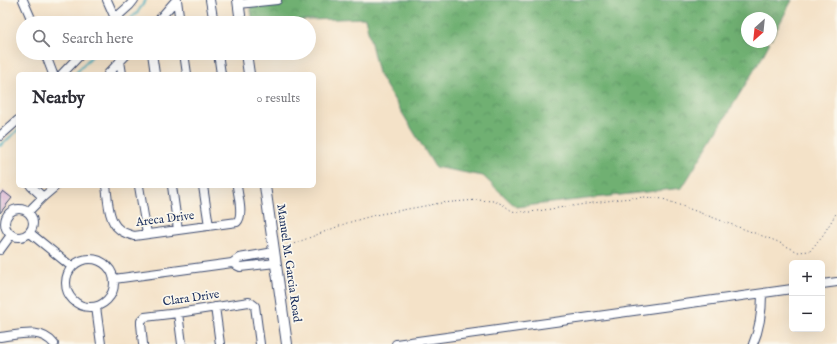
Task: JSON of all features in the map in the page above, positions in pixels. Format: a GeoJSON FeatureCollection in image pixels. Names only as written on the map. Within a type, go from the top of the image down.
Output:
{"type":"FeatureCollection","features":[{"type":"Feature","properties":{"kind":"main road"},"geometry":{"type":"LineString","coordinates":[[238,2],[240,16]]}},
{"type":"Feature","properties":{"kind":"main road"},"geometry":{"type":"LineString","coordinates":[[247,60],[249,72]]}},
{"type":"Feature","properties":{"kind":"main road","name":"Manuel M. Garcia Road"},"geometry":{"type":"LineString","coordinates":[[265,188],[287,344]]}},
{"type":"Feature","properties":{"kind":"street"},"geometry":{"type":"LineString","coordinates":[[23,0],[29,16]]}},
{"type":"Feature","properties":{"kind":"street"},"geometry":{"type":"LineString","coordinates":[[107,0],[112,16]]}},
{"type":"Feature","properties":{"kind":"street"},"geometry":{"type":"LineString","coordinates":[[118,16],[134,0]]}},
{"type":"Feature","properties":{"kind":"street"},"geometry":{"type":"LineString","coordinates":[[162,16],[177,0]]}},
{"type":"Feature","properties":{"kind":"street"},"geometry":{"type":"LineString","coordinates":[[177,0],[179,16]]}},
{"type":"Feature","properties":{"kind":"street"},"geometry":{"type":"LineString","coordinates":[[210,0],[213,16]]}},
{"type":"Feature","properties":{"kind":"street"},"geometry":{"type":"LineString","coordinates":[[238,2],[276,0]]}},
{"type":"Feature","properties":{"kind":"street"},"geometry":{"type":"LineString","coordinates":[[48,60],[53,72]]}},
{"type":"Feature","properties":{"kind":"street"},"geometry":{"type":"LineString","coordinates":[[64,72],[75,60]]}},
{"type":"Feature","properties":{"kind":"street"},"geometry":{"type":"LineString","coordinates":[[153,60],[155,72]]}},
{"type":"Feature","properties":{"kind":"street"},"geometry":{"type":"LineString","coordinates":[[185,60],[187,72]]}},
{"type":"Feature","properties":{"kind":"street"},"geometry":{"type":"LineString","coordinates":[[219,60],[221,72]]}},
{"type":"Feature","properties":{"kind":"street"},"geometry":{"type":"LineString","coordinates":[[110,72],[120,61]]}},
{"type":"Feature","properties":{"kind":"street"},"geometry":{"type":"LineString","coordinates":[[120,61],[122,72]]}},
{"type":"Feature","properties":{"kind":"street"},"geometry":{"type":"LineString","coordinates":[[0,136],[16,122]]}},
{"type":"Feature","properties":{"kind":"street"},"geometry":{"type":"LineString","coordinates":[[33,188],[43,197]]}},
{"type":"Feature","properties":{"kind":"street"},"geometry":{"type":"LineString","coordinates":[[28,212],[54,188]]}},
{"type":"Feature","properties":{"kind":"street","name":"Areca Drive"},"geometry":{"type":"LineString","coordinates":[[106,188],[112,220],[117,228],[124,233],[134,236],[237,222],[239,221],[241,214],[237,188]]}},
{"type":"Feature","properties":{"kind":"street"},"geometry":{"type":"LineString","coordinates":[[140,188],[147,234]]}},
{"type":"Feature","properties":{"kind":"street"},"geometry":{"type":"LineString","coordinates":[[172,188],[178,230]]}},
{"type":"Feature","properties":{"kind":"street"},"geometry":{"type":"LineString","coordinates":[[204,188],[209,226]]}},
{"type":"Feature","properties":{"kind":"street"},"geometry":{"type":"LineString","coordinates":[[19,209],[28,212],[32,217],[33,222],[30,233],[23,237],[15,237],[8,232],[5,222],[9,213],[19,209]]}},
{"type":"Feature","properties":{"kind":"street"},"geometry":{"type":"LineString","coordinates":[[30,233],[72,267]]}},
{"type":"Feature","properties":{"kind":"street"},"geometry":{"type":"LineString","coordinates":[[0,250],[12,235]]}},
{"type":"Feature","properties":{"kind":"street"},"geometry":{"type":"LineString","coordinates":[[114,279],[232,263],[239,258],[274,252]]}},
{"type":"Feature","properties":{"kind":"street"},"geometry":{"type":"LineString","coordinates":[[88,259],[97,260],[105,264],[111,271],[114,279],[112,294],[108,300],[96,307],[82,306],[76,303],[71,298],[66,286],[66,279],[72,267],[79,262],[88,259]]}},
{"type":"Feature","properties":{"kind":"street"},"geometry":{"type":"LineString","coordinates":[[232,263],[240,267],[276,263]]}},
{"type":"Feature","properties":{"kind":"street"},"geometry":{"type":"LineString","coordinates":[[825,284],[837,282]]}},
{"type":"Feature","properties":{"kind":"street"},"geometry":{"type":"LineString","coordinates":[[396,344],[424,342],[789,290]]}},
{"type":"Feature","properties":{"kind":"street"},"geometry":{"type":"LineString","coordinates":[[754,344],[760,324],[762,294]]}},
{"type":"Feature","properties":{"kind":"street","name":"Clara Drive"},"geometry":{"type":"LineString","coordinates":[[143,344],[141,320],[145,317],[249,302],[255,306],[260,344]]}},
{"type":"Feature","properties":{"kind":"street"},"geometry":{"type":"LineString","coordinates":[[96,307],[101,344]]}},
{"type":"Feature","properties":{"kind":"street"},"geometry":{"type":"LineString","coordinates":[[215,307],[220,344]]}},
{"type":"Feature","properties":{"kind":"street"},"geometry":{"type":"LineString","coordinates":[[178,313],[182,344]]}},
{"type":"Feature","properties":{"kind":"street"},"geometry":{"type":"LineString","coordinates":[[0,337],[29,333],[43,335],[50,339],[54,344]]}},
{"type":"Feature","properties":{"kind":"street"},"geometry":{"type":"LineString","coordinates":[[18,335],[19,344]]}},
{"type":"Feature","properties":{"kind":"path"},"geometry":{"type":"LineString","coordinates":[[274,252],[348,223],[375,215],[441,203],[477,200],[493,201],[502,204],[512,211],[530,212],[621,199],[645,197],[663,199],[776,241],[798,252],[810,251],[823,236],[837,212]]}},
{"type":"Feature","properties":{"kind":"green space"},"geometry":{"type":"Polygon","coordinates":[[[249,0],[792,0],[777,29],[777,12],[741,12],[741,48],[767,48],[682,188],[516,207],[483,176],[435,167],[378,73],[365,18],[316,20],[316,16],[252,16],[249,0]]]}},
{"type":"Feature","properties":{"kind":"building"},"geometry":{"type":"Polygon","coordinates":[[[3,191],[12,198],[0,213],[0,195],[3,191]]]}},
{"type":"Feature","properties":{"kind":"waterway"},"geometry":{"type":"LineString","coordinates":[[133,16],[146,0]]}},
{"type":"Feature","properties":{"kind":"waterway"},"geometry":{"type":"LineString","coordinates":[[77,72],[88,60]]}},
{"type":"Feature","properties":{"kind":"waterway"},"geometry":{"type":"LineString","coordinates":[[0,146],[16,132]]}}]}
